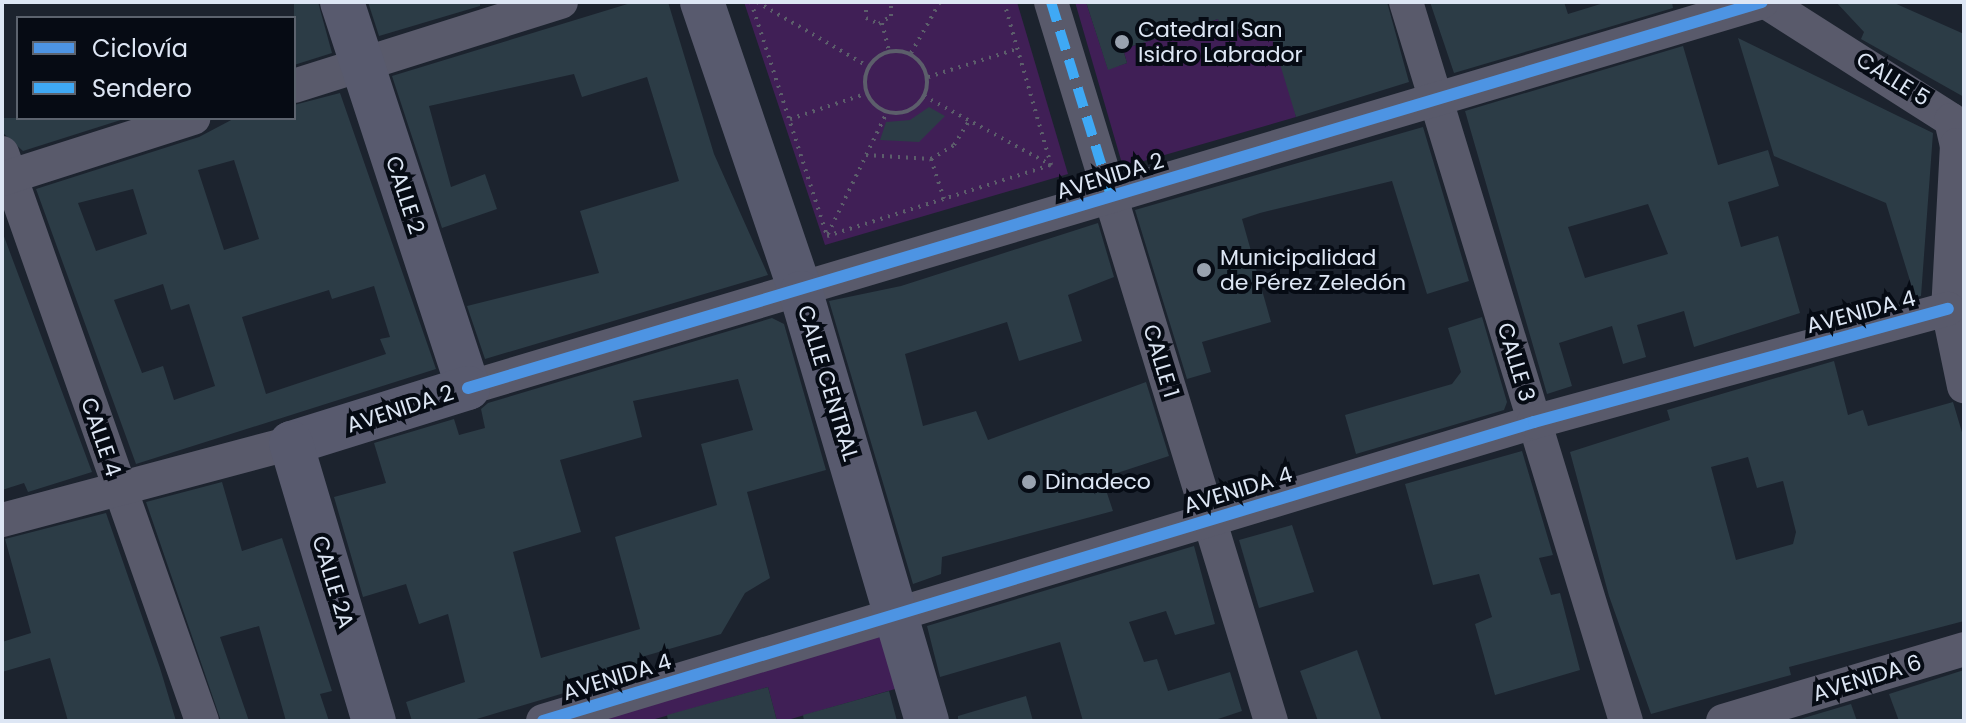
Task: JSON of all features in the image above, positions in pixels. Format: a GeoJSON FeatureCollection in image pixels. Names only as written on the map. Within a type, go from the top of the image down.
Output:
{"type":"FeatureCollection","features":[{"type":"Feature","properties":{"kind":"main road","name":"CALLE 2"},"geometry":{"type":"LineString","coordinates":[[342,2],[468,388]]}},
{"type":"Feature","properties":{"kind":"main road","name":"CALLE CENTRAL"},"geometry":{"type":"LineString","coordinates":[[702,2],[801,293],[898,613],[927,721]]}},
{"type":"Feature","properties":{"kind":"main road","name":"AVENIDA 2"},"geometry":{"type":"LineString","coordinates":[[291,443],[468,388]]}},
{"type":"Feature","properties":{"kind":"main road","name":"CALLE 2A"},"geometry":{"type":"LineString","coordinates":[[291,443],[374,721]]}},
{"type":"Feature","properties":{"kind":"street"},"geometry":{"type":"LineString","coordinates":[[296,85],[561,2]]}},
{"type":"Feature","properties":{"kind":"street","name":"CALLE 1"},"geometry":{"type":"LineString","coordinates":[[1051,2],[1271,721]]}},
{"type":"Feature","properties":{"kind":"street","name":"CALLE 3"},"geometry":{"type":"LineString","coordinates":[[1406,2],[1626,721]]}},
{"type":"Feature","properties":{"kind":"street","name":"AVENIDA 2"},"geometry":{"type":"LineString","coordinates":[[468,388],[801,293],[1111,196],[1438,102],[1749,4]]}},
{"type":"Feature","properties":{"kind":"street","name":"CALLE 5"},"geometry":{"type":"LineString","coordinates":[[1749,4],[1951,120],[1957,145],[1948,309],[1964,386]]}},
{"type":"Feature","properties":{"kind":"street"},"geometry":{"type":"LineString","coordinates":[[5,169],[186,120]]}},
{"type":"Feature","properties":{"kind":"street","name":"CALLE 4"},"geometry":{"type":"LineString","coordinates":[[5,169],[202,721]]}},
{"type":"Feature","properties":{"kind":"street","name":"AVENIDA 4"},"geometry":{"type":"LineString","coordinates":[[543,721],[1534,422],[1948,309]]}},
{"type":"Feature","properties":{"kind":"street","name":"AVENIDA 2"},"geometry":{"type":"LineString","coordinates":[[2,520],[291,443]]}},
{"type":"Feature","properties":{"kind":"street","name":"AVENIDA 6"},"geometry":{"type":"LineString","coordinates":[[1723,721],[1964,649]]}},
{"type":"Feature","properties":{"kind":"path"},"geometry":{"type":"LineString","coordinates":[[754,2],[869,67]]}},
{"type":"Feature","properties":{"kind":"path"},"geometry":{"type":"LineString","coordinates":[[754,2],[827,236]]}},
{"type":"Feature","properties":{"kind":"path"},"geometry":{"type":"LineString","coordinates":[[866,2],[866,18],[882,23]]}},
{"type":"Feature","properties":{"kind":"path"},"geometry":{"type":"LineString","coordinates":[[882,23],[891,16],[891,2]]}},
{"type":"Feature","properties":{"kind":"path"},"geometry":{"type":"LineString","coordinates":[[911,53],[940,2]]}},
{"type":"Feature","properties":{"kind":"path"},"geometry":{"type":"LineString","coordinates":[[1004,2],[1051,165]]}},
{"type":"Feature","properties":{"kind":"path"},"geometry":{"type":"LineString","coordinates":[[882,23],[889,51]]}},
{"type":"Feature","properties":{"kind":"path"},"geometry":{"type":"LineString","coordinates":[[928,77],[1018,49]]}},
{"type":"Feature","properties":{"kind":"path"},"geometry":{"type":"LineString","coordinates":[[889,51],[911,53],[928,77],[924,96],[909,111],[887,112],[868,93],[869,67],[889,51]]}},
{"type":"Feature","properties":{"kind":"path"},"geometry":{"type":"LineString","coordinates":[[789,119],[868,93]]}},
{"type":"Feature","properties":{"kind":"path"},"geometry":{"type":"LineString","coordinates":[[924,96],[1051,165]]}},
{"type":"Feature","properties":{"kind":"path"},"geometry":{"type":"LineString","coordinates":[[827,236],[887,112]]}},
{"type":"Feature","properties":{"kind":"path"},"geometry":{"type":"LineString","coordinates":[[866,155],[931,159],[954,145],[970,121]]}},
{"type":"Feature","properties":{"kind":"path"},"geometry":{"type":"LineString","coordinates":[[931,159],[944,199]]}},
{"type":"Feature","properties":{"kind":"path"},"geometry":{"type":"LineString","coordinates":[[827,236],[1051,165]]}},
{"type":"Feature","properties":{"kind":"shaded area"},"geometry":{"type":"Polygon","coordinates":[[[744,2],[1017,2],[1068,174],[825,245],[744,2]]]}},
{"type":"Feature","properties":{"kind":"shaded area"},"geometry":{"type":"Polygon","coordinates":[[[1075,2],[1086,2],[1108,69],[1127,63],[1123,49],[1218,19],[1223,35],[1275,19],[1296,117],[1123,167],[1075,2]]]}},
{"type":"Feature","properties":{"kind":"shaded area"},"geometry":{"type":"Polygon","coordinates":[[[887,628],[902,687],[784,721],[777,721],[768,687],[648,721],[573,721],[887,628]]]}},
{"type":"Feature","properties":{"kind":"building"},"geometry":{"type":"Polygon","coordinates":[[[294,2],[318,2],[332,53],[296,64],[294,2]]]}},
{"type":"Feature","properties":{"kind":"building"},"geometry":{"type":"Polygon","coordinates":[[[368,2],[480,2],[480,6],[379,36],[368,2]]]}},
{"type":"Feature","properties":{"kind":"building"},"geometry":{"type":"Polygon","coordinates":[[[634,2],[668,2],[714,154],[768,275],[485,359],[467,306],[599,273],[580,211],[679,181],[647,77],[582,97],[574,74],[429,106],[451,187],[485,174],[497,209],[442,228],[392,76],[634,2]]]}},
{"type":"Feature","properties":{"kind":"building"},"geometry":{"type":"Polygon","coordinates":[[[1086,2],[1387,2],[1409,82],[1296,117],[1267,21],[1223,36],[1218,19],[1123,49],[1127,63],[1108,70],[1086,2]]]}},
{"type":"Feature","properties":{"kind":"building"},"geometry":{"type":"Polygon","coordinates":[[[1430,2],[1564,2],[1568,14],[1607,2],[1672,2],[1673,8],[1454,73],[1430,2]]]}},
{"type":"Feature","properties":{"kind":"building"},"geometry":{"type":"Polygon","coordinates":[[[1836,2],[1892,2],[1964,34],[1964,97],[1861,39],[1864,32],[1836,2]]]}},
{"type":"Feature","properties":{"kind":"building"},"geometry":{"type":"Polygon","coordinates":[[[1738,38],[1933,133],[1921,296],[1915,297],[1886,203],[1774,156],[1738,38]]]}},
{"type":"Feature","properties":{"kind":"building"},"geometry":{"type":"Polygon","coordinates":[[[1683,46],[1718,165],[1768,150],[1779,186],[1728,202],[1741,247],[1778,236],[1800,313],[1694,347],[1684,311],[1637,325],[1646,357],[1623,364],[1612,326],[1559,343],[1572,386],[1547,394],[1465,111],[1683,46]],[[1648,204],[1568,227],[1585,278],[1668,254],[1648,204]]]}},
{"type":"Feature","properties":{"kind":"building"},"geometry":{"type":"Polygon","coordinates":[[[340,93],[436,369],[136,464],[36,189],[199,137],[231,120],[296,120],[296,104],[340,93]],[[234,160],[198,170],[224,250],[259,239],[234,160]],[[133,189],[78,203],[96,251],[147,234],[133,189]],[[163,284],[114,300],[142,373],[163,366],[174,400],[215,386],[189,304],[171,310],[163,284]],[[374,286],[332,299],[329,290],[242,317],[266,394],[386,354],[380,339],[390,337],[374,286]]]}},
{"type":"Feature","properties":{"kind":"building"},"geometry":{"type":"Polygon","coordinates":[[[929,107],[945,116],[919,142],[880,140],[886,122],[910,120],[929,107]]]}},
{"type":"Feature","properties":{"kind":"building"},"geometry":{"type":"Polygon","coordinates":[[[2,118],[121,120],[23,151],[3,133],[2,118]]]}},
{"type":"Feature","properties":{"kind":"building"},"geometry":{"type":"Polygon","coordinates":[[[1423,127],[1469,281],[1427,294],[1392,181],[1242,219],[1271,322],[1202,342],[1211,372],[1187,379],[1135,210],[1423,127]]]}},
{"type":"Feature","properties":{"kind":"building"},"geometry":{"type":"Polygon","coordinates":[[[1098,223],[1114,277],[1068,295],[1082,341],[1019,361],[1007,322],[905,354],[923,426],[976,411],[988,440],[1146,382],[1169,456],[1102,478],[1113,511],[942,557],[941,574],[913,584],[829,301],[901,286],[1098,223]]]}},
{"type":"Feature","properties":{"kind":"building"},"geometry":{"type":"Polygon","coordinates":[[[2,231],[92,472],[28,492],[24,483],[2,490],[2,231]]]}},
{"type":"Feature","properties":{"kind":"building"},"geometry":{"type":"Polygon","coordinates":[[[1482,317],[1507,402],[1504,410],[1356,454],[1345,415],[1452,384],[1461,372],[1448,328],[1482,317]]]}},
{"type":"Feature","properties":{"kind":"building"},"geometry":{"type":"Polygon","coordinates":[[[772,318],[784,324],[826,470],[747,492],[770,578],[745,593],[721,634],[645,656],[648,668],[470,721],[412,721],[406,702],[465,682],[448,614],[419,624],[406,584],[363,597],[334,497],[386,483],[374,443],[454,419],[459,435],[485,428],[481,409],[488,403],[772,318]],[[738,379],[633,401],[642,437],[560,460],[581,532],[513,552],[541,658],[640,629],[615,537],[717,505],[701,444],[753,430],[738,379]]]}},
{"type":"Feature","properties":{"kind":"building"},"geometry":{"type":"Polygon","coordinates":[[[1834,361],[1848,415],[1863,410],[1868,426],[1953,402],[1964,439],[1964,621],[1789,667],[1791,675],[1651,714],[1609,596],[1570,452],[1670,420],[1667,410],[1834,361]],[[1748,457],[1711,467],[1736,560],[1793,544],[1796,532],[1783,481],[1757,488],[1748,457]]]}},
{"type":"Feature","properties":{"kind":"building"},"geometry":{"type":"Polygon","coordinates":[[[1522,451],[1553,555],[1539,558],[1551,595],[1560,593],[1580,670],[1495,695],[1475,624],[1492,617],[1479,574],[1433,585],[1405,484],[1522,451]]]}},
{"type":"Feature","properties":{"kind":"building"},"geometry":{"type":"Polygon","coordinates":[[[222,482],[242,551],[282,538],[332,691],[320,694],[329,721],[286,721],[259,626],[220,637],[249,721],[221,721],[146,502],[222,482]]]}},
{"type":"Feature","properties":{"kind":"building"},"geometry":{"type":"Polygon","coordinates":[[[106,513],[176,721],[68,721],[50,658],[2,672],[2,642],[31,633],[5,539],[106,513]]]}},
{"type":"Feature","properties":{"kind":"building"},"geometry":{"type":"Polygon","coordinates":[[[1292,525],[1314,592],[1259,608],[1239,540],[1292,525]]]}},
{"type":"Feature","properties":{"kind":"building"},"geometry":{"type":"Polygon","coordinates":[[[1194,546],[1215,624],[1175,635],[1166,611],[1129,622],[1144,662],[1157,659],[1168,691],[1230,672],[1242,711],[1212,721],[1083,721],[1060,642],[940,677],[927,626],[1194,546]]]}},
{"type":"Feature","properties":{"kind":"building"},"geometry":{"type":"Polygon","coordinates":[[[1357,650],[1382,721],[1318,721],[1300,671],[1357,650]]]}},
{"type":"Feature","properties":{"kind":"building"},"geometry":{"type":"Polygon","coordinates":[[[1964,670],[1964,721],[1899,721],[1889,694],[1964,670]]]}},
{"type":"Feature","properties":{"kind":"building"},"geometry":{"type":"Polygon","coordinates":[[[768,687],[777,721],[668,721],[667,715],[768,687]]]}},
{"type":"Feature","properties":{"kind":"building"},"geometry":{"type":"Polygon","coordinates":[[[889,691],[897,721],[804,721],[803,715],[889,691]]]}},
{"type":"Feature","properties":{"kind":"building"},"geometry":{"type":"Polygon","coordinates":[[[1026,696],[1033,721],[958,721],[958,716],[1026,696]]]}},
{"type":"Feature","properties":{"kind":"building"},"geometry":{"type":"Polygon","coordinates":[[[1851,704],[1857,721],[1797,720],[1851,704]]]}},
{"type":"Feature","properties":{"kind":"marked path"},"geometry":{"type":"LineString","coordinates":[[1051,2],[1111,196]]}},
{"type":"Feature","properties":{"kind":"cycle path"},"geometry":{"type":"LineString","coordinates":[[468,388],[1762,2]]}},
{"type":"Feature","properties":{"kind":"cycle path"},"geometry":{"type":"LineString","coordinates":[[543,721],[1534,422],[1948,309]]}},
{"type":"Feature","properties":{"kind":"place","name":"Catedral San Isidro Labrador"},"geometry":{"type":"Point","coordinates":[1122,42]}},
{"type":"Feature","properties":{"kind":"place","name":"Municipalidad de Pérez Zeledón"},"geometry":{"type":"Point","coordinates":[1204,270]}},
{"type":"Feature","properties":{"kind":"place","name":"Dinadeco"},"geometry":{"type":"Point","coordinates":[1029,482]}}]}
